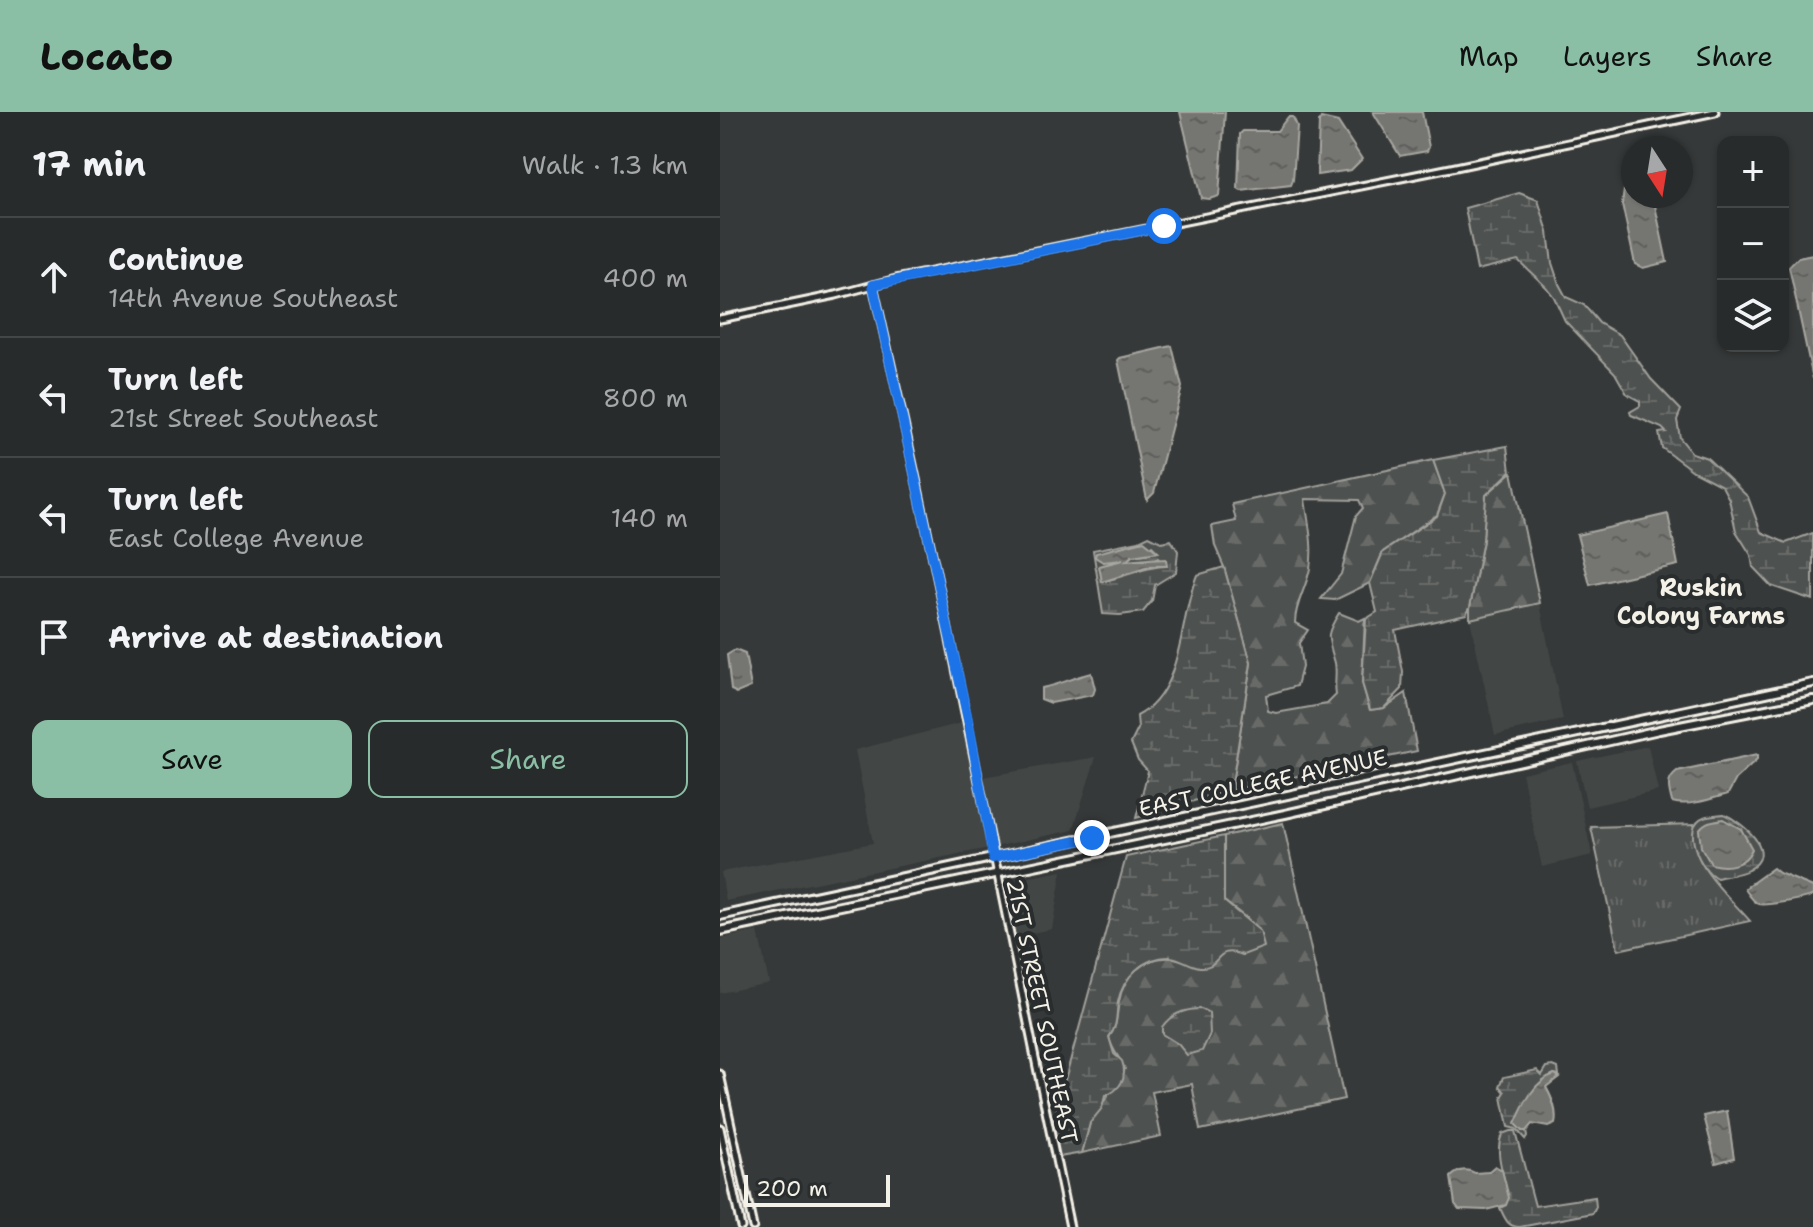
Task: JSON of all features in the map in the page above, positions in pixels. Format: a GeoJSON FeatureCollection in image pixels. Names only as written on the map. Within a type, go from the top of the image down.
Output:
{"type":"FeatureCollection","features":[{"type":"Feature","properties":{"kind":"main road","name":"EAST COLLEGE AVENUE"},"geometry":{"type":"LineString","coordinates":[[720,916],[1813,683]]}},
{"type":"Feature","properties":{"kind":"main road","name":"EAST COLLEGE AVENUE"},"geometry":{"type":"LineString","coordinates":[[720,931],[1285,814],[1659,730],[1813,700]]}},
{"type":"Feature","properties":{"kind":"street"},"geometry":{"type":"LineString","coordinates":[[720,319],[1715,112]]}},
{"type":"Feature","properties":{"kind":"street","name":"21ST STREET SOUTHEAST"},"geometry":{"type":"LineString","coordinates":[[873,285],[966,710],[996,874],[1070,1227]]}},
{"type":"Feature","properties":{"kind":"street"},"geometry":{"type":"LineString","coordinates":[[720,1074],[753,1227]]}},
{"type":"Feature","properties":{"kind":"street"},"geometry":{"type":"LineString","coordinates":[[720,1128],[741,1227]]}},
{"type":"Feature","properties":{"kind":"shaded area"},"geometry":{"type":"Polygon","coordinates":[[[1540,603],[1563,720],[1495,735],[1470,619],[1540,603]]]}},
{"type":"Feature","properties":{"kind":"shaded area"},"geometry":{"type":"Polygon","coordinates":[[[971,721],[983,777],[1096,757],[1073,830],[994,847],[971,721]]]}},
{"type":"Feature","properties":{"kind":"shaded area"},"geometry":{"type":"Polygon","coordinates":[[[966,722],[989,848],[726,901],[721,872],[873,843],[855,750],[966,722]]]}},
{"type":"Feature","properties":{"kind":"shaded area"},"geometry":{"type":"Polygon","coordinates":[[[1648,746],[1658,791],[1587,807],[1577,761],[1648,746]]]}},
{"type":"Feature","properties":{"kind":"shaded area"},"geometry":{"type":"Polygon","coordinates":[[[1572,762],[1592,855],[1542,867],[1522,773],[1572,762]]]}},
{"type":"Feature","properties":{"kind":"shaded area"},"geometry":{"type":"Polygon","coordinates":[[[1062,871],[1052,929],[1012,937],[1001,883],[1062,871]]]}},
{"type":"Feature","properties":{"kind":"shaded area"},"geometry":{"type":"Polygon","coordinates":[[[758,931],[769,983],[720,993],[720,939],[758,931]]]}},
{"type":"Feature","properties":{"kind":"green space"},"geometry":{"type":"Polygon","coordinates":[[[1519,193],[1538,200],[1548,232],[1552,263],[1566,297],[1584,305],[1599,323],[1620,335],[1651,379],[1681,410],[1677,420],[1680,438],[1692,453],[1707,458],[1748,497],[1761,532],[1786,543],[1813,533],[1813,600],[1771,586],[1753,567],[1751,555],[1736,531],[1729,499],[1722,486],[1693,471],[1662,448],[1659,433],[1666,432],[1662,428],[1631,415],[1630,412],[1640,406],[1640,401],[1627,394],[1615,373],[1565,321],[1546,287],[1518,260],[1477,270],[1465,208],[1519,193]]]}},
{"type":"Feature","properties":{"kind":"green space"},"geometry":{"type":"Polygon","coordinates":[[[1507,446],[1510,472],[1486,495],[1483,540],[1470,607],[1466,614],[1395,630],[1403,672],[1402,689],[1384,708],[1370,710],[1362,683],[1366,619],[1377,612],[1370,583],[1383,552],[1437,516],[1445,494],[1433,460],[1507,446]]]}},
{"type":"Feature","properties":{"kind":"green space"},"geometry":{"type":"Polygon","coordinates":[[[1433,460],[1445,494],[1437,515],[1383,552],[1370,583],[1335,600],[1321,599],[1341,574],[1356,516],[1363,508],[1359,500],[1305,499],[1311,559],[1295,623],[1308,630],[1299,643],[1302,667],[1297,686],[1266,695],[1268,711],[1276,713],[1327,704],[1336,695],[1336,667],[1329,642],[1331,627],[1339,613],[1359,621],[1365,618],[1362,683],[1370,710],[1384,708],[1406,693],[1417,751],[1231,790],[1251,663],[1224,567],[1215,546],[1212,526],[1236,521],[1232,504],[1433,460]]]}},
{"type":"Feature","properties":{"kind":"green space"},"geometry":{"type":"Polygon","coordinates":[[[1512,472],[1540,603],[1470,619],[1483,540],[1486,495],[1512,472]]]}},
{"type":"Feature","properties":{"kind":"green space"},"geometry":{"type":"Polygon","coordinates":[[[1149,536],[1161,542],[1171,540],[1178,551],[1176,572],[1155,585],[1152,601],[1143,612],[1103,614],[1093,550],[1139,541],[1149,536]],[[1152,546],[1102,562],[1112,559],[1123,562],[1102,581],[1166,566],[1158,558],[1126,561],[1132,556],[1158,552],[1152,546]]]}},
{"type":"Feature","properties":{"kind":"green space"},"geometry":{"type":"Polygon","coordinates":[[[1224,567],[1251,663],[1231,790],[1136,818],[1148,771],[1138,760],[1131,743],[1138,729],[1137,716],[1152,705],[1164,690],[1172,672],[1197,575],[1224,567]]]}},
{"type":"Feature","properties":{"kind":"green space"},"geometry":{"type":"Polygon","coordinates":[[[1724,814],[1748,831],[1760,847],[1761,855],[1748,870],[1717,878],[1704,867],[1693,838],[1697,822],[1704,817],[1724,814]]]}},
{"type":"Feature","properties":{"kind":"green space"},"geometry":{"type":"Polygon","coordinates":[[[1283,823],[1344,1099],[1200,1130],[1192,1084],[1152,1092],[1161,1136],[1082,1153],[1090,1123],[1125,1069],[1109,1037],[1125,984],[1136,970],[1152,960],[1175,958],[1201,967],[1218,958],[1220,953],[1230,950],[1243,955],[1246,918],[1224,901],[1224,836],[1283,823]]]}},
{"type":"Feature","properties":{"kind":"green space"},"geometry":{"type":"Polygon","coordinates":[[[1696,824],[1694,838],[1702,864],[1750,921],[1618,950],[1591,827],[1696,824]]]}},
{"type":"Feature","properties":{"kind":"green space"},"geometry":{"type":"Polygon","coordinates":[[[1224,836],[1224,901],[1260,931],[1264,947],[1243,955],[1233,952],[1222,954],[1207,967],[1170,957],[1151,961],[1136,970],[1124,984],[1115,1025],[1109,1037],[1114,1054],[1122,1061],[1124,1073],[1121,1083],[1105,1096],[1102,1108],[1090,1123],[1082,1153],[1059,1157],[1052,1127],[1126,857],[1224,836]]]}},
{"type":"Feature","properties":{"kind":"green space"},"geometry":{"type":"Polygon","coordinates":[[[1201,1009],[1209,1013],[1210,1034],[1202,1051],[1187,1055],[1178,1044],[1162,1034],[1162,1027],[1179,1013],[1201,1009]]]}},
{"type":"Feature","properties":{"kind":"green space"},"geometry":{"type":"Polygon","coordinates":[[[1547,1067],[1558,1068],[1559,1075],[1554,1074],[1546,1079],[1535,1091],[1522,1131],[1526,1131],[1525,1139],[1516,1129],[1508,1127],[1502,1097],[1505,1092],[1500,1086],[1504,1077],[1537,1070],[1542,1075],[1547,1067]]]}},
{"type":"Feature","properties":{"kind":"green space"},"geometry":{"type":"Polygon","coordinates":[[[1515,1131],[1535,1206],[1595,1197],[1593,1213],[1520,1227],[1509,1224],[1500,1208],[1506,1205],[1507,1196],[1499,1143],[1502,1134],[1515,1131]]]}},
{"type":"Feature","properties":{"kind":"water"},"geometry":{"type":"Polygon","coordinates":[[[1180,112],[1225,112],[1219,196],[1201,198],[1180,112]]]}},
{"type":"Feature","properties":{"kind":"water"},"geometry":{"type":"Polygon","coordinates":[[[1373,112],[1422,112],[1429,147],[1427,151],[1400,156],[1373,112]]]}},
{"type":"Feature","properties":{"kind":"water"},"geometry":{"type":"Polygon","coordinates":[[[1288,117],[1293,117],[1297,126],[1291,185],[1241,191],[1238,189],[1240,134],[1243,131],[1277,131],[1288,117]]]}},
{"type":"Feature","properties":{"kind":"water"},"geometry":{"type":"Polygon","coordinates":[[[1321,118],[1338,122],[1362,159],[1351,170],[1317,175],[1321,118]]]}},
{"type":"Feature","properties":{"kind":"water"},"geometry":{"type":"Polygon","coordinates":[[[1623,208],[1656,208],[1667,262],[1643,268],[1635,264],[1623,208]]]}},
{"type":"Feature","properties":{"kind":"water"},"geometry":{"type":"Polygon","coordinates":[[[1813,255],[1813,379],[1789,267],[1798,258],[1813,255]]]}},
{"type":"Feature","properties":{"kind":"water"},"geometry":{"type":"Polygon","coordinates":[[[1172,346],[1182,387],[1154,493],[1147,500],[1118,360],[1172,346]]]}},
{"type":"Feature","properties":{"kind":"water"},"geometry":{"type":"Polygon","coordinates":[[[1668,514],[1678,565],[1590,585],[1577,535],[1668,514]]]}},
{"type":"Feature","properties":{"kind":"water"},"geometry":{"type":"Polygon","coordinates":[[[1144,541],[1158,552],[1132,556],[1126,561],[1166,559],[1167,566],[1152,566],[1102,582],[1099,566],[1123,560],[1103,562],[1095,557],[1096,553],[1144,541]]]}},
{"type":"Feature","properties":{"kind":"water"},"geometry":{"type":"Polygon","coordinates":[[[735,650],[745,654],[751,687],[737,693],[731,690],[727,655],[735,650]]]}},
{"type":"Feature","properties":{"kind":"water"},"geometry":{"type":"Polygon","coordinates":[[[1091,673],[1095,689],[1093,695],[1051,703],[1041,699],[1041,688],[1091,673]]]}},
{"type":"Feature","properties":{"kind":"water"},"geometry":{"type":"Polygon","coordinates":[[[1757,755],[1757,760],[1736,779],[1728,794],[1693,803],[1672,802],[1669,782],[1677,772],[1757,755]]]}},
{"type":"Feature","properties":{"kind":"water"},"geometry":{"type":"Polygon","coordinates":[[[1723,819],[1741,829],[1752,849],[1745,859],[1730,866],[1711,864],[1701,847],[1701,827],[1723,819]]]}},
{"type":"Feature","properties":{"kind":"water"},"geometry":{"type":"Polygon","coordinates":[[[1773,868],[1813,887],[1813,895],[1778,903],[1757,903],[1745,889],[1773,868]]]}},
{"type":"Feature","properties":{"kind":"water"},"geometry":{"type":"Polygon","coordinates":[[[1555,1074],[1559,1077],[1546,1087],[1555,1109],[1555,1124],[1548,1127],[1532,1124],[1522,1131],[1515,1124],[1526,1102],[1541,1082],[1555,1074]]]}},
{"type":"Feature","properties":{"kind":"water"},"geometry":{"type":"Polygon","coordinates":[[[1727,1111],[1734,1158],[1716,1163],[1704,1116],[1727,1111]]]}},
{"type":"Feature","properties":{"kind":"water"},"geometry":{"type":"Polygon","coordinates":[[[1495,1166],[1502,1170],[1509,1198],[1506,1205],[1486,1210],[1459,1209],[1455,1204],[1451,1177],[1463,1170],[1488,1172],[1495,1166]]]}},
{"type":"Feature","properties":{"kind":"district","name":"Ruskin Colony Farms"},"geometry":{"type":"Point","coordinates":[1701,602]}},
{"type":"Feature","properties":{"kind":"route"},"geometry":{"type":"LineString","coordinates":[[1092,838],[993,858],[969,724],[873,285],[1164,226]]}}]}
